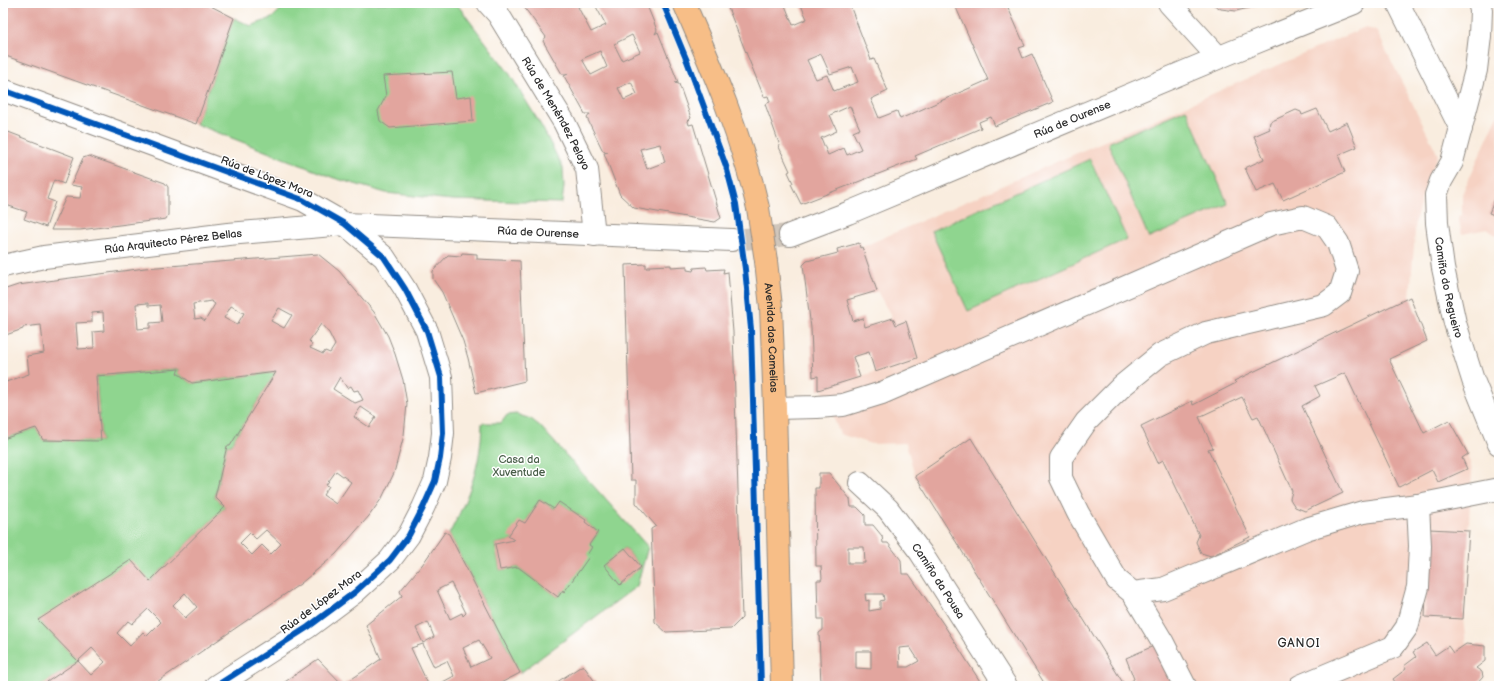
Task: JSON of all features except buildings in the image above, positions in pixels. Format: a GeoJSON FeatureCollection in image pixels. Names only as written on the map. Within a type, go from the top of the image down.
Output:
{"type":"FeatureCollection","features":[{"type":"Feature","properties":{"kind":"main road","name":"Avenida das Camelias"},"geometry":{"type":"LineString","coordinates":[[684,3],[714,74],[742,147],[758,208],[766,261],[771,307],[775,408],[782,686]]}},
{"type":"Feature","properties":{"kind":"street","name":"Rúa de Menéndez Pelayo"},"geometry":{"type":"LineString","coordinates":[[488,3],[498,14],[564,122],[587,169],[594,235]]}},
{"type":"Feature","properties":{"kind":"street"},"geometry":{"type":"LineString","coordinates":[[1169,3],[1218,57]]}},
{"type":"Feature","properties":{"kind":"street","name":"Rúa de Ourense"},"geometry":{"type":"LineString","coordinates":[[790,235],[848,213],[1218,57],[1354,3]]}},
{"type":"Feature","properties":{"kind":"street"},"geometry":{"type":"LineString","coordinates":[[1398,3],[1461,129]]}},
{"type":"Feature","properties":{"kind":"street","name":"Camiño do Regueiro"},"geometry":{"type":"LineString","coordinates":[[1479,3],[1481,10],[1480,36],[1476,70],[1452,162],[1441,181],[1436,195],[1437,222],[1443,268],[1455,324],[1473,380],[1499,444]]}},
{"type":"Feature","properties":{"kind":"street","name":"Rúa de López Mora"},"geometry":{"type":"LineString","coordinates":[[3,90],[303,200],[345,224],[384,257],[405,289],[427,331],[441,378],[443,433],[435,481],[409,535],[390,560],[355,592],[308,627],[216,686]]}},
{"type":"Feature","properties":{"kind":"street"},"geometry":{"type":"LineString","coordinates":[[775,408],[817,407],[843,404],[882,393],[1271,224],[1303,217],[1327,227],[1338,243],[1347,272],[1340,293],[1324,305],[1206,333],[1160,355],[1122,386],[1086,422],[1061,458],[1061,478],[1078,513],[1117,580],[1133,593],[1163,643],[1185,686]]}},
{"type":"Feature","properties":{"kind":"street","name":"Rúa de Ourense"},"geometry":{"type":"LineString","coordinates":[[345,224],[732,240]]}},
{"type":"Feature","properties":{"kind":"street","name":"Rúa Arquitecto Pérez Bellas"},"geometry":{"type":"LineString","coordinates":[[3,266],[44,257],[222,235],[345,224]]}},
{"type":"Feature","properties":{"kind":"street","name":"Camiño da Pousa"},"geometry":{"type":"LineString","coordinates":[[860,483],[888,509],[921,553],[1006,686]]}},
{"type":"Feature","properties":{"kind":"street"},"geometry":{"type":"LineString","coordinates":[[1133,593],[1164,589],[1306,529],[1362,512],[1418,505],[1499,489]]}},
{"type":"Feature","properties":{"kind":"street"},"geometry":{"type":"LineString","coordinates":[[1300,686],[1392,647],[1407,627],[1418,587],[1420,546],[1418,505]]}},
{"type":"Feature","properties":{"kind":"shaded area"},"geometry":{"type":"Polygon","coordinates":[[[1363,28],[1376,30],[1438,155],[1425,186],[1416,219],[1410,297],[1389,359],[1424,433],[1449,420],[1468,454],[1472,471],[1463,619],[1466,644],[1453,653],[1447,646],[1435,655],[1427,643],[1413,652],[1416,657],[1404,666],[1406,669],[1393,679],[1395,682],[1390,686],[1046,686],[915,476],[906,443],[871,444],[840,434],[822,389],[917,358],[906,322],[896,325],[877,291],[862,247],[1363,28]]]}},
{"type":"Feature","properties":{"kind":"shaded area"},"geometry":{"type":"Polygon","coordinates":[[[1499,113],[1499,237],[1487,229],[1462,234],[1458,216],[1462,215],[1462,194],[1499,113]]]}},
{"type":"Feature","properties":{"kind":"green space"},"geometry":{"type":"Polygon","coordinates":[[[287,3],[456,3],[509,73],[542,127],[563,168],[564,186],[562,203],[452,200],[386,193],[334,178],[196,124],[234,18],[251,26],[272,18],[287,3]]]}},
{"type":"Feature","properties":{"kind":"green space"},"geometry":{"type":"Polygon","coordinates":[[[1186,109],[1228,204],[1149,238],[1108,143],[1186,109]]]}},
{"type":"Feature","properties":{"kind":"green space"},"geometry":{"type":"Polygon","coordinates":[[[1090,159],[1127,239],[968,311],[931,231],[1090,159]]]}},
{"type":"Feature","properties":{"kind":"green space"},"geometry":{"type":"Polygon","coordinates":[[[179,369],[177,373],[192,383],[276,372],[230,446],[227,446],[215,497],[225,507],[150,581],[38,620],[78,661],[41,686],[3,686],[3,439],[36,428],[43,440],[101,441],[96,376],[179,369]]]}},
{"type":"Feature","properties":{"kind":"green space","name":"Casa da Xuventude"},"geometry":{"type":"Polygon","coordinates":[[[516,414],[531,419],[540,426],[648,547],[637,586],[520,673],[449,534],[473,481],[479,453],[482,423],[501,423],[507,415],[516,414]],[[540,500],[525,523],[509,536],[514,540],[495,544],[500,570],[518,567],[558,597],[563,590],[564,591],[587,555],[589,545],[598,532],[585,522],[586,520],[560,503],[554,509],[540,500]],[[625,548],[604,565],[620,584],[641,567],[625,548]]]}},
{"type":"Feature","properties":{"kind":"tunnel"},"geometry":{"type":"LineString","coordinates":[[732,240],[790,235]]}},
{"type":"Feature","properties":{"kind":"cycle path"},"geometry":{"type":"LineString","coordinates":[[663,3],[687,61],[726,166],[736,204],[751,329],[761,686]]}},
{"type":"Feature","properties":{"kind":"cycle path"},"geometry":{"type":"LineString","coordinates":[[3,90],[303,200],[345,224],[384,257],[405,289],[427,331],[441,377],[443,433],[435,481],[409,535],[390,560],[355,592],[308,627],[216,686]]}},
{"type":"Feature","properties":{"kind":"district","name":"GANOI"},"geometry":{"type":"Point","coordinates":[1299,643]}}]}
